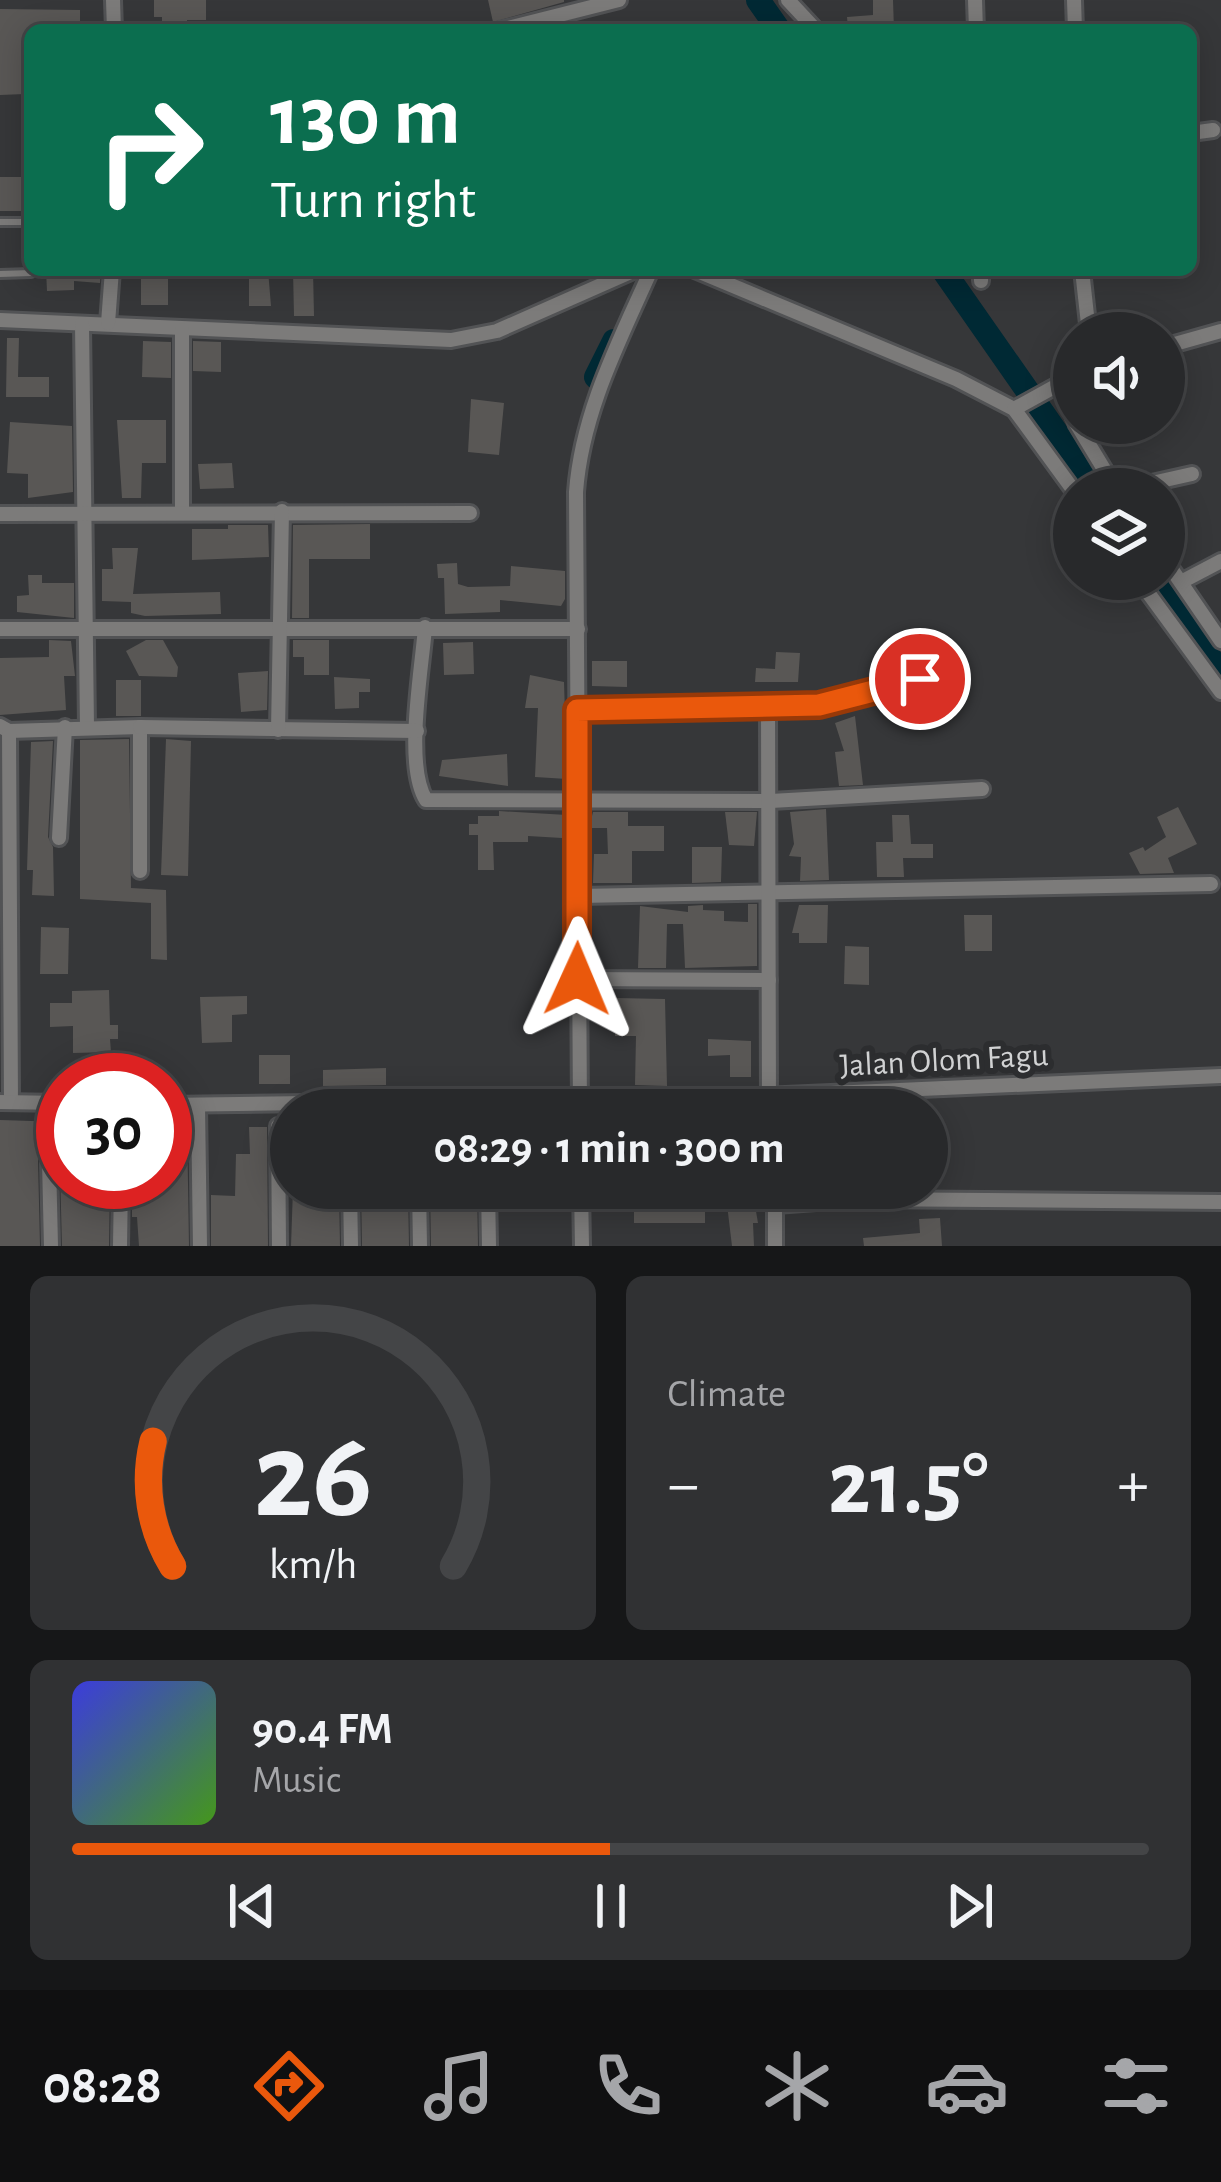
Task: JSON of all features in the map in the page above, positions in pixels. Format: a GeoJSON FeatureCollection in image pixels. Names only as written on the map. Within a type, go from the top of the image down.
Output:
{"type":"FeatureCollection","features":[{"type":"Feature","properties":{"kind":"street"},"geometry":{"type":"LineString","coordinates":[[524,24],[620,0]]}},
{"type":"Feature","properties":{"kind":"street"},"geometry":{"type":"LineString","coordinates":[[788,0],[810,24]]}},
{"type":"Feature","properties":{"kind":"street"},"geometry":{"type":"LineString","coordinates":[[1197,132],[1213,130]]}},
{"type":"Feature","properties":{"kind":"street"},"geometry":{"type":"LineString","coordinates":[[108,323],[112,276]]}},
{"type":"Feature","properties":{"kind":"street"},"geometry":{"type":"LineString","coordinates":[[0,320],[475,338],[621,276]]}},
{"type":"Feature","properties":{"kind":"street"},"geometry":{"type":"LineString","coordinates":[[580,1089],[578,465],[599,389],[649,276]]}},
{"type":"Feature","properties":{"kind":"street"},"geometry":{"type":"LineString","coordinates":[[709,276],[956,379],[1028,400],[1053,387]]}},
{"type":"Feature","properties":{"kind":"street"},"geometry":{"type":"LineString","coordinates":[[1083,276],[1087,312]]}},
{"type":"Feature","properties":{"kind":"street"},"geometry":{"type":"LineString","coordinates":[[82,324],[88,513],[87,726]]}},
{"type":"Feature","properties":{"kind":"street"},"geometry":{"type":"LineString","coordinates":[[182,330],[182,511]]}},
{"type":"Feature","properties":{"kind":"street"},"geometry":{"type":"LineString","coordinates":[[1185,341],[1221,331]]}},
{"type":"Feature","properties":{"kind":"street"},"geometry":{"type":"LineString","coordinates":[[1028,400],[1062,468]]}},
{"type":"Feature","properties":{"kind":"street"},"geometry":{"type":"LineString","coordinates":[[1185,476],[1192,474]]}},
{"type":"Feature","properties":{"kind":"street"},"geometry":{"type":"LineString","coordinates":[[278,730],[283,511]]}},
{"type":"Feature","properties":{"kind":"street"},"geometry":{"type":"LineString","coordinates":[[0,514],[470,513]]}},
{"type":"Feature","properties":{"kind":"street"},"geometry":{"type":"LineString","coordinates":[[1185,580],[1221,561]]}},
{"type":"Feature","properties":{"kind":"street"},"geometry":{"type":"LineString","coordinates":[[1185,588],[1221,641]]}},
{"type":"Feature","properties":{"kind":"street"},"geometry":{"type":"LineString","coordinates":[[1153,600],[1221,692]]}},
{"type":"Feature","properties":{"kind":"street"},"geometry":{"type":"LineString","coordinates":[[425,627],[417,731],[420,787],[426,800],[771,801],[982,789]]}},
{"type":"Feature","properties":{"kind":"street"},"geometry":{"type":"LineString","coordinates":[[0,629],[578,629]]}},
{"type":"Feature","properties":{"kind":"street"},"geometry":{"type":"LineString","coordinates":[[577,710],[819,705],[920,679]]}},
{"type":"Feature","properties":{"kind":"street"},"geometry":{"type":"LineString","coordinates":[[768,706],[769,1089]]}},
{"type":"Feature","properties":{"kind":"street"},"geometry":{"type":"LineString","coordinates":[[59,838],[65,727]]}},
{"type":"Feature","properties":{"kind":"street"},"geometry":{"type":"LineString","coordinates":[[36,1103],[6,1102],[5,728],[417,731]]}},
{"type":"Feature","properties":{"kind":"street"},"geometry":{"type":"LineString","coordinates":[[140,728],[140,871]]}},
{"type":"Feature","properties":{"kind":"street"},"geometry":{"type":"LineString","coordinates":[[579,896],[772,895],[1044,883],[1211,884]]}},
{"type":"Feature","properties":{"kind":"street"},"geometry":{"type":"LineString","coordinates":[[577,979],[769,980]]}},
{"type":"Feature","properties":{"kind":"street","name":"Jalan Olom Fagu"},"geometry":{"type":"LineString","coordinates":[[948,1092],[1221,1076]]}},
{"type":"Feature","properties":{"kind":"street","name":"Jalan Olom Fagu"},"geometry":{"type":"LineString","coordinates":[[192,1106],[270,1105]]}},
{"type":"Feature","properties":{"kind":"street"},"geometry":{"type":"LineString","coordinates":[[198,1106],[200,1246]]}},
{"type":"Feature","properties":{"kind":"street"},"geometry":{"type":"LineString","coordinates":[[948,1200],[1221,1202]]}},
{"type":"Feature","properties":{"kind":"street"},"geometry":{"type":"LineString","coordinates":[[50,1209],[51,1246]]}},
{"type":"Feature","properties":{"kind":"street"},"geometry":{"type":"LineString","coordinates":[[120,1246],[121,1209]]}},
{"type":"Feature","properties":{"kind":"street"},"geometry":{"type":"LineString","coordinates":[[279,1209],[279,1246]]}},
{"type":"Feature","properties":{"kind":"street"},"geometry":{"type":"LineString","coordinates":[[350,1209],[351,1246]]}},
{"type":"Feature","properties":{"kind":"street"},"geometry":{"type":"LineString","coordinates":[[419,1209],[420,1246]]}},
{"type":"Feature","properties":{"kind":"street"},"geometry":{"type":"LineString","coordinates":[[488,1209],[489,1246]]}},
{"type":"Feature","properties":{"kind":"street"},"geometry":{"type":"LineString","coordinates":[[581,1209],[581,1246]]}},
{"type":"Feature","properties":{"kind":"street"},"geometry":{"type":"LineString","coordinates":[[776,1209],[776,1246]]}},
{"type":"Feature","properties":{"kind":"building"},"geometry":{"type":"Polygon","coordinates":[[[154,0],[206,0],[206,20],[162,24],[162,17],[154,17],[154,0]]]}},
{"type":"Feature","properties":{"kind":"building"},"geometry":{"type":"Polygon","coordinates":[[[488,0],[564,0],[564,2],[493,22],[488,0]]]}},
{"type":"Feature","properties":{"kind":"building"},"geometry":{"type":"Polygon","coordinates":[[[873,0],[893,0],[894,24],[848,24],[847,17],[873,15],[873,0]]]}},
{"type":"Feature","properties":{"kind":"building"},"geometry":{"type":"Polygon","coordinates":[[[0,9],[80,10],[80,24],[24,24],[24,94],[0,95],[0,9]]]}},
{"type":"Feature","properties":{"kind":"building"},"geometry":{"type":"Polygon","coordinates":[[[0,177],[24,177],[24,211],[0,211],[0,177]]]}},
{"type":"Feature","properties":{"kind":"building"},"geometry":{"type":"Polygon","coordinates":[[[46,276],[101,276],[100,283],[74,281],[74,290],[47,291],[46,276]]]}},
{"type":"Feature","properties":{"kind":"building"},"geometry":{"type":"Polygon","coordinates":[[[141,276],[168,276],[168,305],[141,305],[141,276]]]}},
{"type":"Feature","properties":{"kind":"building"},"geometry":{"type":"Polygon","coordinates":[[[249,276],[268,276],[271,306],[249,306],[249,276]]]}},
{"type":"Feature","properties":{"kind":"building"},"geometry":{"type":"Polygon","coordinates":[[[293,276],[313,276],[314,316],[294,316],[293,276]]]}},
{"type":"Feature","properties":{"kind":"building"},"geometry":{"type":"Polygon","coordinates":[[[7,338],[19,338],[18,377],[49,377],[49,397],[6,397],[7,338]]]}},
{"type":"Feature","properties":{"kind":"building"},"geometry":{"type":"Polygon","coordinates":[[[143,341],[171,342],[171,378],[142,377],[143,341]]]}},
{"type":"Feature","properties":{"kind":"building"},"geometry":{"type":"Polygon","coordinates":[[[193,341],[221,342],[221,372],[193,371],[193,341]]]}},
{"type":"Feature","properties":{"kind":"building"},"geometry":{"type":"Polygon","coordinates":[[[471,399],[504,403],[499,455],[468,452],[471,399]]]}},
{"type":"Feature","properties":{"kind":"building"},"geometry":{"type":"Polygon","coordinates":[[[117,420],[166,420],[166,463],[142,463],[141,498],[122,498],[117,420]]]}},
{"type":"Feature","properties":{"kind":"building"},"geometry":{"type":"Polygon","coordinates":[[[10,422],[72,426],[73,492],[28,498],[28,474],[7,473],[10,422]]]}},
{"type":"Feature","properties":{"kind":"building"},"geometry":{"type":"Polygon","coordinates":[[[232,463],[234,488],[200,489],[198,464],[232,463]]]}},
{"type":"Feature","properties":{"kind":"building"},"geometry":{"type":"Polygon","coordinates":[[[370,524],[370,559],[309,559],[309,618],[292,618],[293,525],[370,524]]]}},
{"type":"Feature","properties":{"kind":"building"},"geometry":{"type":"Polygon","coordinates":[[[228,525],[268,525],[269,557],[192,560],[192,529],[228,529],[228,525]]]}},
{"type":"Feature","properties":{"kind":"building"},"geometry":{"type":"Polygon","coordinates":[[[112,548],[138,548],[133,594],[220,592],[221,614],[145,616],[131,613],[131,602],[102,601],[102,569],[113,569],[112,548]]]}},
{"type":"Feature","properties":{"kind":"building"},"geometry":{"type":"Polygon","coordinates":[[[457,563],[458,584],[468,587],[510,586],[511,566],[565,571],[565,599],[561,606],[500,600],[500,612],[445,614],[444,578],[438,578],[437,564],[457,563]]]}},
{"type":"Feature","properties":{"kind":"building"},"geometry":{"type":"Polygon","coordinates":[[[28,575],[42,575],[42,583],[74,583],[74,618],[17,612],[17,596],[29,595],[28,575]]]}},
{"type":"Feature","properties":{"kind":"building"},"geometry":{"type":"Polygon","coordinates":[[[49,640],[71,641],[75,676],[64,676],[66,710],[0,715],[0,658],[49,657],[49,640]]]}},
{"type":"Feature","properties":{"kind":"building"},"geometry":{"type":"Polygon","coordinates":[[[146,640],[163,640],[178,667],[177,677],[139,676],[126,651],[146,640]]]}},
{"type":"Feature","properties":{"kind":"building"},"geometry":{"type":"Polygon","coordinates":[[[293,640],[329,640],[329,675],[304,675],[304,657],[293,657],[293,640]]]}},
{"type":"Feature","properties":{"kind":"building"},"geometry":{"type":"Polygon","coordinates":[[[473,642],[474,674],[444,675],[443,643],[473,642]]]}},
{"type":"Feature","properties":{"kind":"building"},"geometry":{"type":"Polygon","coordinates":[[[776,652],[800,653],[798,682],[755,682],[756,668],[775,669],[776,652]]]}},
{"type":"Feature","properties":{"kind":"building"},"geometry":{"type":"Polygon","coordinates":[[[592,661],[627,661],[627,687],[592,686],[592,661]]]}},
{"type":"Feature","properties":{"kind":"building"},"geometry":{"type":"Polygon","coordinates":[[[268,671],[267,710],[241,712],[238,673],[268,671]]]}},
{"type":"Feature","properties":{"kind":"building"},"geometry":{"type":"Polygon","coordinates":[[[530,675],[564,682],[567,779],[535,777],[538,708],[525,708],[530,675]]]}},
{"type":"Feature","properties":{"kind":"building"},"geometry":{"type":"Polygon","coordinates":[[[334,677],[370,679],[370,692],[359,692],[359,708],[335,709],[334,677]]]}},
{"type":"Feature","properties":{"kind":"building"},"geometry":{"type":"Polygon","coordinates":[[[116,680],[141,680],[141,716],[116,716],[116,680]]]}},
{"type":"Feature","properties":{"kind":"building"},"geometry":{"type":"Polygon","coordinates":[[[855,716],[863,785],[839,786],[835,752],[844,751],[835,723],[855,716]]]}},
{"type":"Feature","properties":{"kind":"building"},"geometry":{"type":"Polygon","coordinates":[[[129,739],[131,888],[166,890],[167,960],[151,959],[151,903],[80,899],[80,740],[129,739]]]}},
{"type":"Feature","properties":{"kind":"building"},"geometry":{"type":"Polygon","coordinates":[[[166,739],[191,741],[188,876],[161,875],[166,739]]]}},
{"type":"Feature","properties":{"kind":"building"},"geometry":{"type":"Polygon","coordinates":[[[53,741],[48,837],[53,847],[54,896],[32,895],[33,870],[27,870],[31,742],[53,741]]]}},
{"type":"Feature","properties":{"kind":"building"},"geometry":{"type":"Polygon","coordinates":[[[507,754],[508,786],[439,776],[442,760],[507,754]]]}},
{"type":"Feature","properties":{"kind":"building"},"geometry":{"type":"Polygon","coordinates":[[[1178,807],[1197,844],[1168,858],[1174,873],[1140,874],[1129,853],[1143,847],[1145,851],[1166,837],[1157,817],[1178,807]]]}},
{"type":"Feature","properties":{"kind":"building"},"geometry":{"type":"Polygon","coordinates":[[[826,809],[829,880],[800,881],[801,857],[789,856],[794,844],[790,812],[826,809]]]}},
{"type":"Feature","properties":{"kind":"building"},"geometry":{"type":"Polygon","coordinates":[[[499,811],[567,815],[567,858],[562,858],[562,838],[528,836],[528,842],[493,842],[494,870],[478,870],[478,835],[469,835],[469,824],[478,824],[478,816],[499,816],[499,811]]]}},
{"type":"Feature","properties":{"kind":"building"},"geometry":{"type":"Polygon","coordinates":[[[593,812],[628,812],[628,826],[664,826],[664,851],[632,851],[632,883],[593,883],[594,854],[608,854],[607,828],[589,828],[593,812]]]}},
{"type":"Feature","properties":{"kind":"building"},"geometry":{"type":"Polygon","coordinates":[[[725,812],[757,812],[754,846],[729,845],[725,812]]]}},
{"type":"Feature","properties":{"kind":"building"},"geometry":{"type":"Polygon","coordinates":[[[892,815],[909,815],[911,844],[933,844],[933,858],[903,858],[904,877],[877,877],[876,842],[893,842],[892,815]]]}},
{"type":"Feature","properties":{"kind":"building"},"geometry":{"type":"Polygon","coordinates":[[[692,847],[722,847],[721,882],[692,883],[692,847]]]}},
{"type":"Feature","properties":{"kind":"building"},"geometry":{"type":"Polygon","coordinates":[[[748,904],[757,904],[757,966],[685,968],[683,924],[667,924],[666,968],[638,968],[640,906],[688,912],[688,906],[703,905],[703,910],[724,911],[724,921],[748,922],[748,904]]]}},
{"type":"Feature","properties":{"kind":"building"},"geometry":{"type":"Polygon","coordinates":[[[799,905],[828,905],[827,943],[799,943],[799,933],[792,933],[799,905]]]}},
{"type":"Feature","properties":{"kind":"building"},"geometry":{"type":"Polygon","coordinates":[[[964,915],[992,915],[992,951],[965,951],[964,915]]]}},
{"type":"Feature","properties":{"kind":"building"},"geometry":{"type":"Polygon","coordinates":[[[41,927],[69,928],[68,974],[40,974],[41,927]]]}},
{"type":"Feature","properties":{"kind":"building"},"geometry":{"type":"Polygon","coordinates":[[[845,946],[869,947],[869,985],[844,984],[845,946]]]}},
{"type":"Feature","properties":{"kind":"building"},"geometry":{"type":"Polygon","coordinates":[[[109,990],[110,1025],[118,1025],[118,1039],[110,1039],[111,1052],[73,1053],[73,1026],[50,1027],[50,1003],[72,1003],[72,991],[109,990]]]}},
{"type":"Feature","properties":{"kind":"building"},"geometry":{"type":"Polygon","coordinates":[[[247,996],[247,1014],[232,1015],[232,1042],[202,1043],[200,997],[247,996]]]}},
{"type":"Feature","properties":{"kind":"building"},"geometry":{"type":"Polygon","coordinates":[[[616,998],[665,999],[667,1086],[635,1085],[636,1036],[615,1036],[616,998]]]}},
{"type":"Feature","properties":{"kind":"building"},"geometry":{"type":"Polygon","coordinates":[[[708,1039],[751,1041],[751,1077],[730,1077],[730,1055],[708,1056],[708,1039]]]}},
{"type":"Feature","properties":{"kind":"building"},"geometry":{"type":"Polygon","coordinates":[[[259,1055],[290,1055],[290,1084],[259,1084],[259,1055]]]}},
{"type":"Feature","properties":{"kind":"building"},"geometry":{"type":"Polygon","coordinates":[[[386,1068],[386,1085],[323,1086],[323,1070],[386,1068]]]}},
{"type":"Feature","properties":{"kind":"building"},"geometry":{"type":"Polygon","coordinates":[[[0,1120],[36,1121],[40,1246],[0,1246],[0,1120]]]}},
{"type":"Feature","properties":{"kind":"building"},"geometry":{"type":"Polygon","coordinates":[[[249,1127],[267,1127],[268,1246],[211,1246],[211,1195],[235,1196],[236,1154],[250,1154],[249,1127]]]}},
{"type":"Feature","properties":{"kind":"building"},"geometry":{"type":"Polygon","coordinates":[[[61,1209],[110,1209],[109,1246],[62,1246],[61,1209]]]}},
{"type":"Feature","properties":{"kind":"building"},"geometry":{"type":"Polygon","coordinates":[[[132,1209],[188,1209],[189,1246],[139,1246],[137,1217],[132,1217],[132,1209]]]}},
{"type":"Feature","properties":{"kind":"building"},"geometry":{"type":"Polygon","coordinates":[[[292,1209],[339,1209],[340,1246],[291,1246],[292,1209]]]}},
{"type":"Feature","properties":{"kind":"building"},"geometry":{"type":"Polygon","coordinates":[[[361,1209],[408,1209],[409,1246],[362,1246],[361,1209]]]}},
{"type":"Feature","properties":{"kind":"building"},"geometry":{"type":"Polygon","coordinates":[[[430,1209],[477,1209],[478,1246],[431,1246],[430,1209]]]}},
{"type":"Feature","properties":{"kind":"building"},"geometry":{"type":"Polygon","coordinates":[[[634,1209],[705,1209],[705,1223],[634,1223],[634,1209]]]}},
{"type":"Feature","properties":{"kind":"building"},"geometry":{"type":"Polygon","coordinates":[[[728,1209],[756,1209],[754,1246],[732,1246],[728,1209]]]}},
{"type":"Feature","properties":{"kind":"building"},"geometry":{"type":"Polygon","coordinates":[[[940,1218],[942,1246],[864,1246],[863,1238],[920,1233],[919,1219],[940,1218]]]}},
{"type":"Feature","properties":{"kind":"waterway"},"geometry":{"type":"LineString","coordinates":[[758,0],[775,24]]}},
{"type":"Feature","properties":{"kind":"waterway"},"geometry":{"type":"LineString","coordinates":[[947,276],[1081,468]]}},
{"type":"Feature","properties":{"kind":"waterway"},"geometry":{"type":"LineString","coordinates":[[596,377],[614,341]]}},
{"type":"Feature","properties":{"kind":"waterway"},"geometry":{"type":"LineString","coordinates":[[1168,600],[1221,675]]}},
{"type":"Feature","properties":{"kind":"route"},"geometry":{"type":"LineString","coordinates":[[577,979],[577,710],[819,705],[920,679]]}}]}
